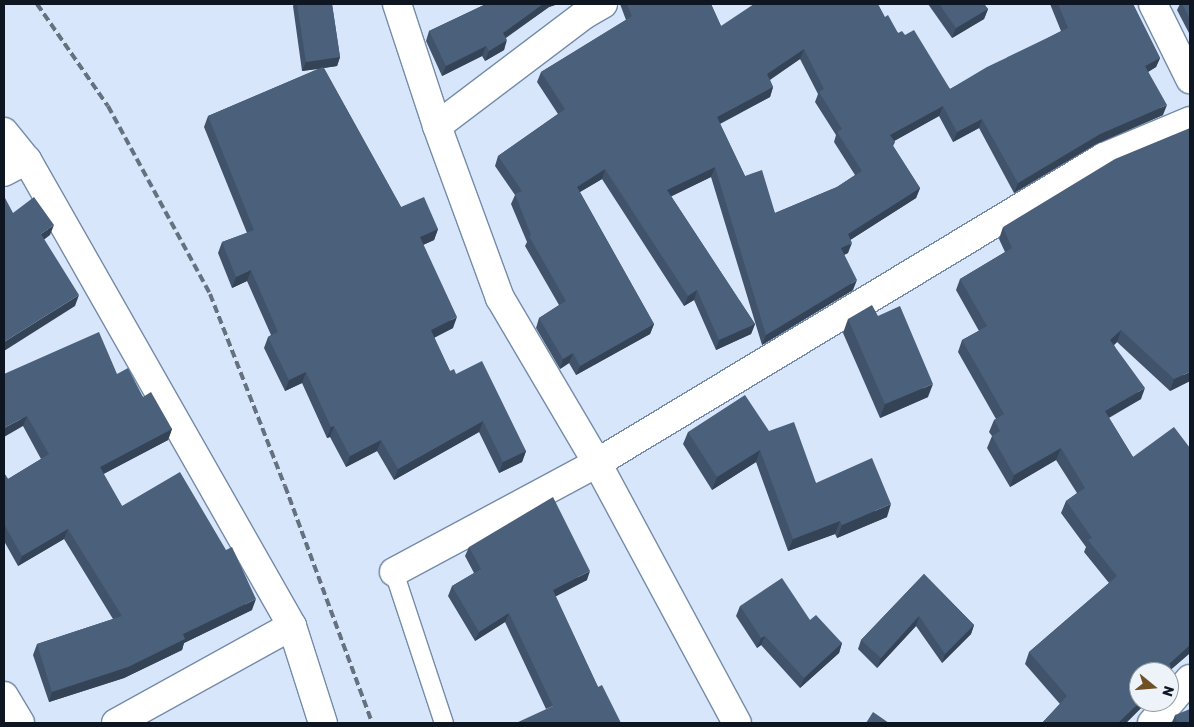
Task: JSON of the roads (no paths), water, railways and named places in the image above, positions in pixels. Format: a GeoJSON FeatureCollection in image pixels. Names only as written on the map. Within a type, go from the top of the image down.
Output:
{"type":"FeatureCollection","features":[{"type":"Feature","properties":{"kind":"street"},"geometry":{"type":"LineString","coordinates":[[437,126],[584,15],[604,4]]}},
{"type":"Feature","properties":{"kind":"street"},"geometry":{"type":"LineString","coordinates":[[1153,4],[1190,79]]}},
{"type":"Feature","properties":{"kind":"street"},"geometry":{"type":"LineString","coordinates":[[399,5],[437,126],[500,298],[597,463],[737,723]]}},
{"type":"Feature","properties":{"kind":"street"},"geometry":{"type":"LineString","coordinates":[[394,572],[597,463],[1104,158],[1190,122]]}},
{"type":"Feature","properties":{"kind":"street"},"geometry":{"type":"LineString","coordinates":[[4,132],[15,166],[292,626],[323,723]]}},
{"type":"Feature","properties":{"kind":"street"},"geometry":{"type":"LineString","coordinates":[[116,723],[292,626]]}},
{"type":"Feature","properties":{"kind":"street"},"geometry":{"type":"LineString","coordinates":[[1152,723],[1190,679]]}},
{"type":"Feature","properties":{"kind":"street"},"geometry":{"type":"LineString","coordinates":[[4,696],[20,723]]}},
{"type":"Feature","properties":{"kind":"lane"},"geometry":{"type":"LineString","coordinates":[[394,572],[444,723]]}},
{"type":"Feature","properties":{"kind":"railway"},"geometry":{"type":"LineString","coordinates":[[37,4],[108,106],[210,294],[285,486],[372,723]]}}]}
